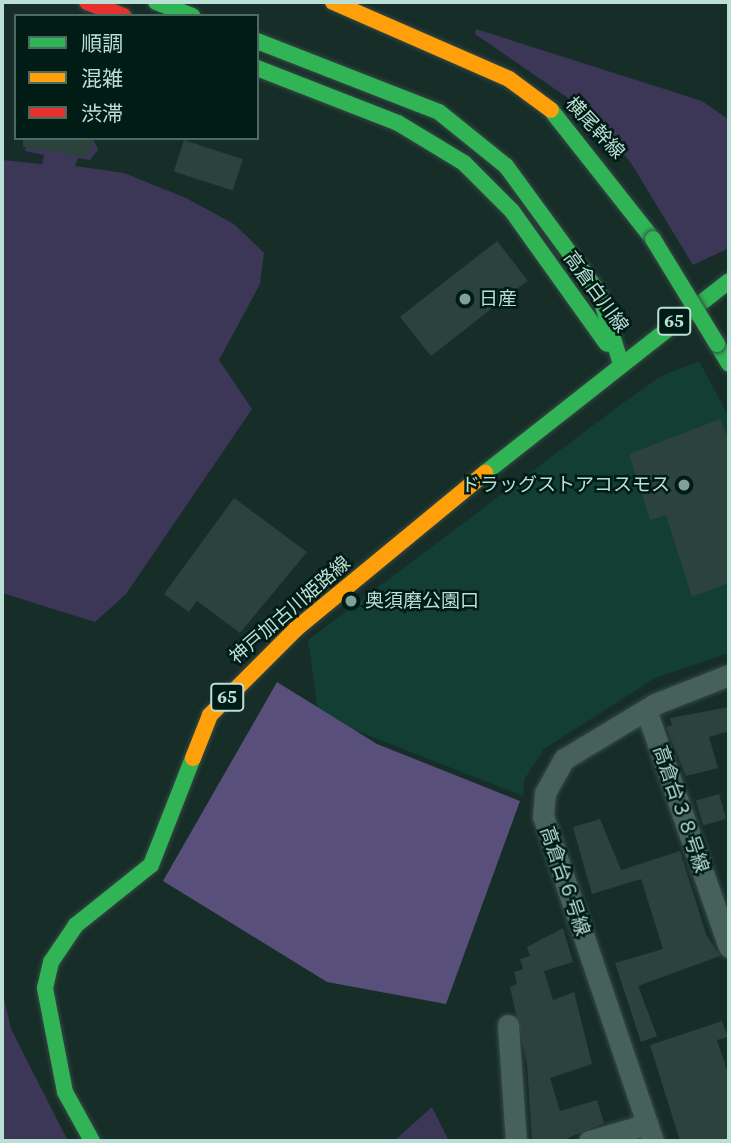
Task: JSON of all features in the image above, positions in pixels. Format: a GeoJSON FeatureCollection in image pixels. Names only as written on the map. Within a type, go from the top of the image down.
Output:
{"type":"FeatureCollection","features":[{"type":"Feature","properties":{"kind":"street"},"geometry":{"type":"LineString","coordinates":[[87,2],[118,14]]}},
{"type":"Feature","properties":{"kind":"street"},"geometry":{"type":"LineString","coordinates":[[156,2],[187,14]]}},
{"type":"Feature","properties":{"kind":"street","name":"横尾幹線"},"geometry":{"type":"LineString","coordinates":[[333,2],[509,79],[563,119],[653,239],[729,364]]}},
{"type":"Feature","properties":{"kind":"street","name":"高倉白川線"},"geometry":{"type":"LineString","coordinates":[[259,42],[439,112],[506,166],[599,293],[620,361]]}},
{"type":"Feature","properties":{"kind":"street","name":"高倉白川線"},"geometry":{"type":"LineString","coordinates":[[259,69],[398,123],[464,163],[512,211],[620,361]]}},
{"type":"Feature","properties":{"kind":"street","name":"神戸加古川姫路線"},"geometry":{"type":"LineString","coordinates":[[92,1141],[65,1092],[45,988],[51,962],[76,925],[151,865],[210,715],[297,628],[620,361],[729,281]]}},
{"type":"Feature","properties":{"kind":"street","name":"神戸加古川姫路線"},"geometry":{"type":"LineString","coordinates":[[620,361],[718,314]]}},
{"type":"Feature","properties":{"kind":"street","name":"高倉台６号線"},"geometry":{"type":"LineString","coordinates":[[650,1133],[543,816],[545,793],[564,759],[646,710],[729,675]]}},
{"type":"Feature","properties":{"kind":"street","name":"高倉台３８号線"},"geometry":{"type":"LineString","coordinates":[[646,710],[729,947]]}},
{"type":"Feature","properties":{"kind":"street"},"geometry":{"type":"LineString","coordinates":[[508,1025],[516,1141]]}},
{"type":"Feature","properties":{"kind":"street"},"geometry":{"type":"LineString","coordinates":[[589,1141],[650,1133]]}},
{"type":"Feature","properties":{"kind":"shaded area"},"geometry":{"type":"Polygon","coordinates":[[[476,29],[702,101],[729,120],[729,248],[693,265],[631,163],[587,111],[475,34],[476,29]]]}},
{"type":"Feature","properties":{"kind":"shaded area"},"geometry":{"type":"Polygon","coordinates":[[[27,140],[94,140],[98,150],[90,160],[78,158],[75,166],[124,173],[186,198],[234,224],[264,253],[260,284],[219,360],[252,409],[126,594],[95,622],[2,593],[2,160],[42,164],[44,155],[25,151],[27,140]]]}},
{"type":"Feature","properties":{"kind":"shaded area"},"geometry":{"type":"Polygon","coordinates":[[[699,361],[729,417],[729,653],[655,678],[544,749],[524,780],[523,796],[319,716],[308,640],[624,402],[661,376],[699,361]]]}},
{"type":"Feature","properties":{"kind":"shaded area"},"geometry":{"type":"Polygon","coordinates":[[[277,682],[377,744],[520,801],[446,1004],[327,982],[163,881],[277,682]]]}},
{"type":"Feature","properties":{"kind":"shaded area"},"geometry":{"type":"Polygon","coordinates":[[[2,989],[11,1029],[68,1141],[2,1141],[2,989]]]}},
{"type":"Feature","properties":{"kind":"shaded area"},"geometry":{"type":"Polygon","coordinates":[[[432,1107],[449,1141],[397,1141],[396,1139],[432,1107]]]}},
{"type":"Feature","properties":{"kind":"building"},"geometry":{"type":"Polygon","coordinates":[[[23,140],[92,141],[89,157],[23,147],[23,140]]]}},
{"type":"Feature","properties":{"kind":"building"},"geometry":{"type":"Polygon","coordinates":[[[184,140],[243,159],[233,191],[174,171],[184,140]]]}},
{"type":"Feature","properties":{"kind":"building","name":"日産"},"geometry":{"type":"Polygon","coordinates":[[[497,241],[528,280],[431,356],[400,317],[497,241]]]}},
{"type":"Feature","properties":{"kind":"building","name":"ドラッグストアコスモス"},"geometry":{"type":"Polygon","coordinates":[[[720,419],[729,442],[729,583],[692,597],[666,515],[650,520],[629,454],[720,419]]]}},
{"type":"Feature","properties":{"kind":"building"},"geometry":{"type":"Polygon","coordinates":[[[234,498],[307,552],[240,633],[197,601],[189,612],[164,594],[234,498]]]}},
{"type":"Feature","properties":{"kind":"building"},"geometry":{"type":"Polygon","coordinates":[[[729,707],[729,731],[709,737],[718,768],[686,776],[666,727],[672,725],[670,718],[729,707]]]}},
{"type":"Feature","properties":{"kind":"building"},"geometry":{"type":"Polygon","coordinates":[[[719,794],[726,819],[703,826],[696,801],[719,794]]]}},
{"type":"Feature","properties":{"kind":"building"},"geometry":{"type":"Polygon","coordinates":[[[600,819],[621,870],[680,851],[706,934],[720,956],[638,986],[657,1036],[641,1042],[615,963],[663,949],[641,879],[592,894],[573,827],[600,819]]]}},
{"type":"Feature","properties":{"kind":"building"},"geometry":{"type":"Polygon","coordinates":[[[563,928],[573,962],[544,971],[553,1000],[574,992],[592,1064],[550,1078],[560,1111],[597,1100],[604,1123],[561,1141],[532,1141],[527,1064],[510,987],[517,984],[514,972],[523,969],[520,959],[530,956],[527,947],[563,928]]]}},
{"type":"Feature","properties":{"kind":"building"},"geometry":{"type":"Polygon","coordinates":[[[722,1021],[728,1037],[717,1040],[729,1076],[729,1141],[680,1141],[650,1045],[722,1021]]]}},
{"type":"Feature","properties":{"kind":"traffic: fast"},"geometry":{"type":"LineString","coordinates":[[156,2],[187,14]]}},
{"type":"Feature","properties":{"kind":"traffic: fast"},"geometry":{"type":"LineString","coordinates":[[259,42],[439,112],[506,166],[599,293],[620,361]]}},
{"type":"Feature","properties":{"kind":"traffic: fast"},"geometry":{"type":"LineString","coordinates":[[259,69],[398,123],[464,163],[512,211],[607,344]]}},
{"type":"Feature","properties":{"kind":"traffic: fast"},"geometry":{"type":"LineString","coordinates":[[551,110],[653,239]]}},
{"type":"Feature","properties":{"kind":"traffic: fast"},"geometry":{"type":"LineString","coordinates":[[653,239],[717,344]]}},
{"type":"Feature","properties":{"kind":"traffic: fast"},"geometry":{"type":"LineString","coordinates":[[485,473],[729,281]]}},
{"type":"Feature","properties":{"kind":"traffic: fast"},"geometry":{"type":"LineString","coordinates":[[717,344],[729,364]]}},
{"type":"Feature","properties":{"kind":"traffic: fast"},"geometry":{"type":"LineString","coordinates":[[92,1141],[65,1092],[45,988],[51,962],[76,925],[151,865],[193,758]]}},
{"type":"Feature","properties":{"kind":"traffic: slow"},"geometry":{"type":"LineString","coordinates":[[333,2],[509,79],[551,110]]}},
{"type":"Feature","properties":{"kind":"traffic: slow"},"geometry":{"type":"LineString","coordinates":[[193,758],[210,715],[297,628],[485,473]]}},
{"type":"Feature","properties":{"kind":"traffic: jam"},"geometry":{"type":"LineString","coordinates":[[87,2],[118,14]]}},
{"type":"Feature","properties":{"kind":"place","name":"日産"},"geometry":{"type":"Point","coordinates":[465,299]}},
{"type":"Feature","properties":{"kind":"place","name":"ドラッグストアコスモス"},"geometry":{"type":"Point","coordinates":[684,485]}},
{"type":"Feature","properties":{"kind":"place","name":"奥須磨公園口"},"geometry":{"type":"Point","coordinates":[351,601]}}]}
